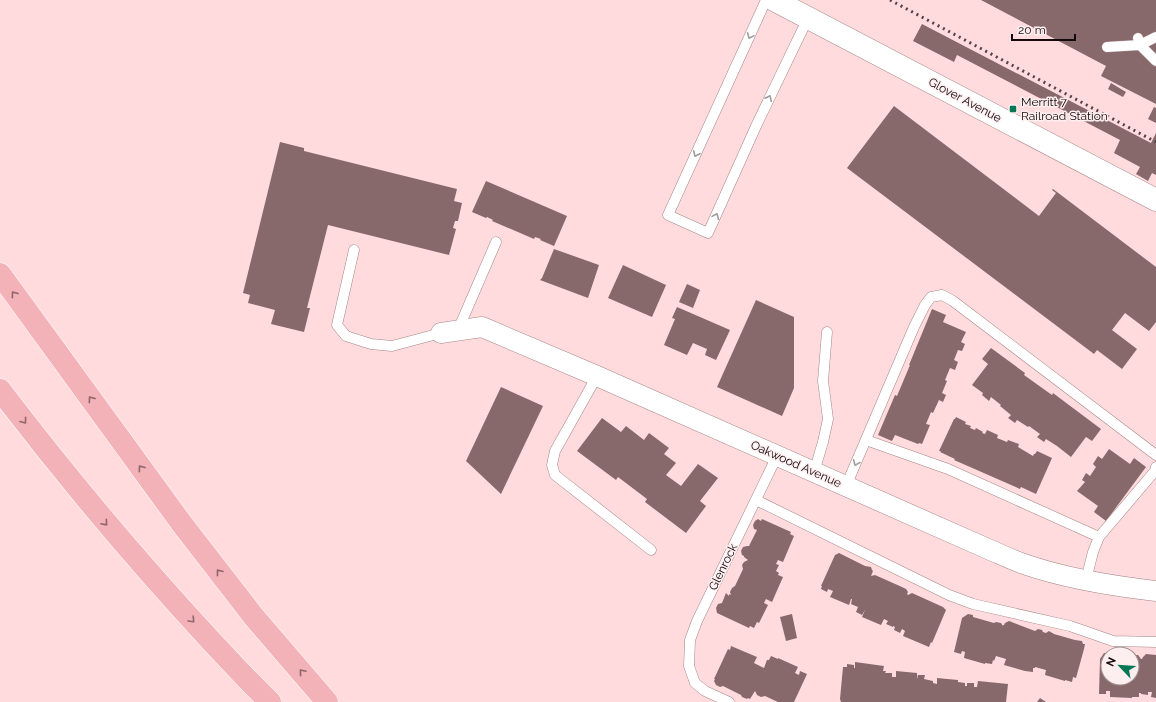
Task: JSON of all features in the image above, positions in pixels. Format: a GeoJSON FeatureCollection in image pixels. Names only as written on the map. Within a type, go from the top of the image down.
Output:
{"type":"FeatureCollection","features":[{"type":"Feature","properties":{"kind":"highway"},"geometry":{"type":"LineString","coordinates":[[0,274],[182,524],[254,617],[327,702]]}},
{"type":"Feature","properties":{"kind":"highway"},"geometry":{"type":"LineString","coordinates":[[0,390],[31,432],[104,521],[181,608],[270,702]]}},
{"type":"Feature","properties":{"kind":"street","name":"Glover Avenue"},"geometry":{"type":"LineString","coordinates":[[774,0],[1156,200]]}},
{"type":"Feature","properties":{"kind":"street","name":"Oakwood Avenue"},"geometry":{"type":"LineString","coordinates":[[449,332],[482,327],[1024,564],[1066,576],[1105,584],[1156,591]]}},
{"type":"Feature","properties":{"kind":"lane"},"geometry":{"type":"LineString","coordinates":[[766,0],[668,215],[708,233],[757,124],[808,18]]}},
{"type":"Feature","properties":{"kind":"lane"},"geometry":{"type":"LineString","coordinates":[[1107,47],[1156,37]]}},
{"type":"Feature","properties":{"kind":"lane"},"geometry":{"type":"LineString","coordinates":[[1139,41],[1156,61]]}},
{"type":"Feature","properties":{"kind":"lane"},"geometry":{"type":"LineString","coordinates":[[354,250],[337,325],[346,336],[371,344],[392,346],[449,332],[496,242]]}},
{"type":"Feature","properties":{"kind":"lane"},"geometry":{"type":"LineString","coordinates":[[846,486],[914,327],[925,305],[931,297],[942,295],[953,301],[1156,455]]}},
{"type":"Feature","properties":{"kind":"lane"},"geometry":{"type":"LineString","coordinates":[[814,472],[828,419],[823,380],[827,332]]}},
{"type":"Feature","properties":{"kind":"lane"},"geometry":{"type":"LineString","coordinates":[[597,376],[555,451],[552,464],[555,475],[651,550]]}},
{"type":"Feature","properties":{"kind":"lane"},"geometry":{"type":"LineString","coordinates":[[866,440],[948,469],[1099,536]]}},
{"type":"Feature","properties":{"kind":"lane","name":"Glenrock"},"geometry":{"type":"LineString","coordinates":[[729,702],[705,691],[695,684],[689,666],[690,640],[697,621],[778,456]]}},
{"type":"Feature","properties":{"kind":"lane"},"geometry":{"type":"LineString","coordinates":[[1086,580],[1093,552],[1099,536],[1155,470],[1156,466]]}},
{"type":"Feature","properties":{"kind":"lane"},"geometry":{"type":"LineString","coordinates":[[756,500],[949,595],[973,604],[1070,626],[1114,641],[1156,642]]}},
{"type":"Feature","properties":{"kind":"building"},"geometry":{"type":"Polygon","coordinates":[[[981,0],[1156,0],[1156,104],[1101,76],[1106,66],[981,0]]]}},
{"type":"Feature","properties":{"kind":"building"},"geometry":{"type":"Polygon","coordinates":[[[922,24],[1151,143],[1156,133],[1156,175],[1152,173],[1148,181],[1136,174],[1140,167],[1114,153],[1120,140],[957,55],[954,62],[913,41],[922,24]]]}},
{"type":"Feature","properties":{"kind":"building"},"geometry":{"type":"Polygon","coordinates":[[[1111,83],[1126,92],[1123,97],[1108,89],[1111,83]]]}},
{"type":"Feature","properties":{"kind":"building"},"geometry":{"type":"Polygon","coordinates":[[[894,106],[1039,216],[1056,193],[1052,190],[1053,189],[1156,267],[1156,322],[1149,331],[1125,313],[1112,330],[1137,349],[1122,369],[1097,350],[1094,354],[847,168],[894,106]]]}},
{"type":"Feature","properties":{"kind":"building"},"geometry":{"type":"Polygon","coordinates":[[[1154,107],[1156,108],[1156,123],[1148,119],[1154,107]]]}},
{"type":"Feature","properties":{"kind":"building"},"geometry":{"type":"Polygon","coordinates":[[[280,142],[304,148],[304,151],[457,189],[454,201],[462,203],[458,221],[455,221],[453,228],[456,229],[449,255],[328,225],[307,308],[310,308],[304,332],[271,324],[275,310],[248,303],[250,295],[243,293],[280,142]]]}},
{"type":"Feature","properties":{"kind":"building"},"geometry":{"type":"Polygon","coordinates":[[[486,181],[567,216],[554,246],[540,240],[541,239],[535,237],[534,239],[492,221],[493,220],[487,217],[486,218],[472,212],[486,181]]]}},
{"type":"Feature","properties":{"kind":"building"},"geometry":{"type":"Polygon","coordinates":[[[554,249],[599,265],[588,298],[540,280],[554,249]]]}},
{"type":"Feature","properties":{"kind":"building"},"geometry":{"type":"Polygon","coordinates":[[[623,265],[666,285],[652,317],[608,298],[623,265]]]}},
{"type":"Feature","properties":{"kind":"building"},"geometry":{"type":"Polygon","coordinates":[[[687,284],[700,290],[693,308],[679,302],[687,284]]]}},
{"type":"Feature","properties":{"kind":"building"},"geometry":{"type":"Polygon","coordinates":[[[756,300],[794,317],[794,388],[782,416],[717,387],[756,300]]]}},
{"type":"Feature","properties":{"kind":"building"},"geometry":{"type":"Polygon","coordinates":[[[677,307],[730,330],[716,360],[705,355],[707,349],[693,343],[687,355],[664,345],[675,319],[672,318],[677,307]]]}},
{"type":"Feature","properties":{"kind":"building"},"geometry":{"type":"Polygon","coordinates":[[[932,309],[946,315],[943,322],[966,332],[961,342],[965,344],[962,351],[958,350],[954,360],[958,362],[955,370],[950,368],[945,380],[947,381],[942,393],[946,395],[943,402],[939,400],[933,413],[931,412],[926,424],[930,425],[922,444],[918,444],[895,435],[892,441],[878,435],[895,395],[897,396],[932,309]]]}},
{"type":"Feature","properties":{"kind":"building"},"geometry":{"type":"Polygon","coordinates":[[[991,348],[1025,373],[1024,375],[1052,395],[1053,393],[1101,429],[1092,441],[1086,437],[1071,457],[1046,439],[1044,442],[1037,437],[1040,434],[1029,426],[1028,427],[1017,420],[1015,423],[1008,418],[1011,415],[1000,406],[1001,405],[991,397],[989,401],[982,395],[983,393],[972,385],[988,364],[982,359],[991,348]]]}},
{"type":"Feature","properties":{"kind":"building"},"geometry":{"type":"Polygon","coordinates":[[[501,387],[543,406],[501,494],[466,461],[501,387]]]}},
{"type":"Feature","properties":{"kind":"building"},"geometry":{"type":"Polygon","coordinates":[[[956,417],[966,422],[965,424],[971,426],[970,428],[975,430],[976,428],[985,434],[987,430],[998,435],[997,438],[1007,442],[1008,440],[1019,444],[1018,447],[1033,456],[1037,451],[1052,458],[1036,494],[1021,487],[1020,489],[954,460],[955,459],[940,452],[941,451],[939,451],[956,417]]]}},
{"type":"Feature","properties":{"kind":"building"},"geometry":{"type":"Polygon","coordinates":[[[602,418],[621,432],[626,426],[644,440],[649,433],[669,448],[664,454],[676,463],[666,475],[681,486],[698,464],[718,478],[700,501],[706,506],[686,533],[645,502],[647,499],[618,477],[616,480],[577,451],[602,418]]]}},
{"type":"Feature","properties":{"kind":"building"},"geometry":{"type":"Polygon","coordinates":[[[1109,449],[1130,464],[1134,458],[1146,467],[1106,521],[1094,512],[1098,506],[1077,491],[1085,482],[1082,480],[1086,473],[1090,476],[1096,467],[1093,464],[1098,456],[1102,459],[1109,449]]]}},
{"type":"Feature","properties":{"kind":"building"},"geometry":{"type":"Polygon","coordinates":[[[758,519],[761,521],[762,519],[791,532],[790,534],[794,536],[783,562],[778,560],[776,564],[779,565],[776,571],[779,573],[778,575],[783,577],[772,602],[766,599],[764,603],[768,605],[759,623],[757,622],[754,628],[750,626],[749,628],[717,613],[716,608],[718,604],[722,603],[726,593],[729,596],[729,594],[731,595],[730,592],[735,586],[743,569],[742,565],[748,560],[742,555],[741,551],[743,547],[749,546],[757,530],[754,529],[753,525],[758,519]]]}},
{"type":"Feature","properties":{"kind":"building"},"geometry":{"type":"Polygon","coordinates":[[[839,553],[865,566],[871,567],[873,571],[871,576],[875,575],[902,587],[906,589],[908,595],[912,593],[943,607],[946,610],[929,647],[903,636],[905,631],[902,629],[900,633],[894,630],[895,627],[886,624],[888,621],[884,619],[881,625],[862,617],[865,610],[862,615],[856,612],[858,607],[851,604],[852,599],[849,605],[830,597],[833,591],[828,589],[827,592],[821,589],[835,555],[839,553]]]}},
{"type":"Feature","properties":{"kind":"building"},"geometry":{"type":"Polygon","coordinates":[[[792,614],[797,638],[786,641],[780,617],[792,614]]]}},
{"type":"Feature","properties":{"kind":"building"},"geometry":{"type":"Polygon","coordinates":[[[968,614],[994,623],[1001,623],[1003,626],[1009,621],[1035,631],[1038,629],[1046,633],[1049,631],[1054,634],[1082,641],[1083,644],[1085,644],[1076,678],[1073,677],[1072,682],[1065,681],[1045,675],[1046,670],[1035,667],[1033,668],[1033,672],[1025,671],[1004,665],[1006,659],[996,656],[992,664],[985,664],[964,658],[965,652],[962,651],[961,654],[954,652],[962,618],[968,614]]]}},
{"type":"Feature","properties":{"kind":"building"},"geometry":{"type":"Polygon","coordinates":[[[731,646],[757,657],[754,663],[764,668],[767,660],[769,660],[771,656],[798,667],[795,673],[799,675],[800,671],[807,674],[794,702],[778,702],[765,696],[761,697],[757,695],[755,691],[750,699],[747,699],[723,686],[720,687],[716,685],[714,679],[728,649],[730,650],[731,646]]]}},
{"type":"Feature","properties":{"kind":"building"},"geometry":{"type":"Polygon","coordinates":[[[1146,654],[1156,655],[1156,698],[1151,697],[1152,692],[1148,692],[1148,695],[1139,693],[1139,697],[1132,698],[1110,697],[1110,691],[1106,691],[1106,694],[1099,694],[1100,659],[1100,686],[1140,686],[1140,658],[1142,659],[1146,654]]]}},
{"type":"Feature","properties":{"kind":"building"},"geometry":{"type":"Polygon","coordinates":[[[855,662],[884,666],[883,671],[886,671],[885,673],[892,673],[892,677],[896,677],[896,671],[917,673],[917,679],[918,675],[925,675],[924,679],[933,681],[933,683],[937,684],[937,678],[958,680],[958,682],[965,683],[965,686],[967,686],[967,683],[974,683],[974,687],[977,687],[978,681],[1008,684],[1006,702],[841,702],[843,667],[847,667],[847,664],[854,665],[855,668],[855,662]]]}},
{"type":"Feature","properties":{"kind":"building"},"geometry":{"type":"Polygon","coordinates":[[[1040,698],[1046,702],[1037,702],[1040,698]]]}},
{"type":"Feature","properties":{"kind":"railway"},"geometry":{"type":"LineString","coordinates":[[890,0],[1156,142]]}},
{"type":"Feature","properties":{"kind":"place","name":"Merritt 7 Railroad Station"},"geometry":{"type":"Point","coordinates":[1013,109]}}]}
